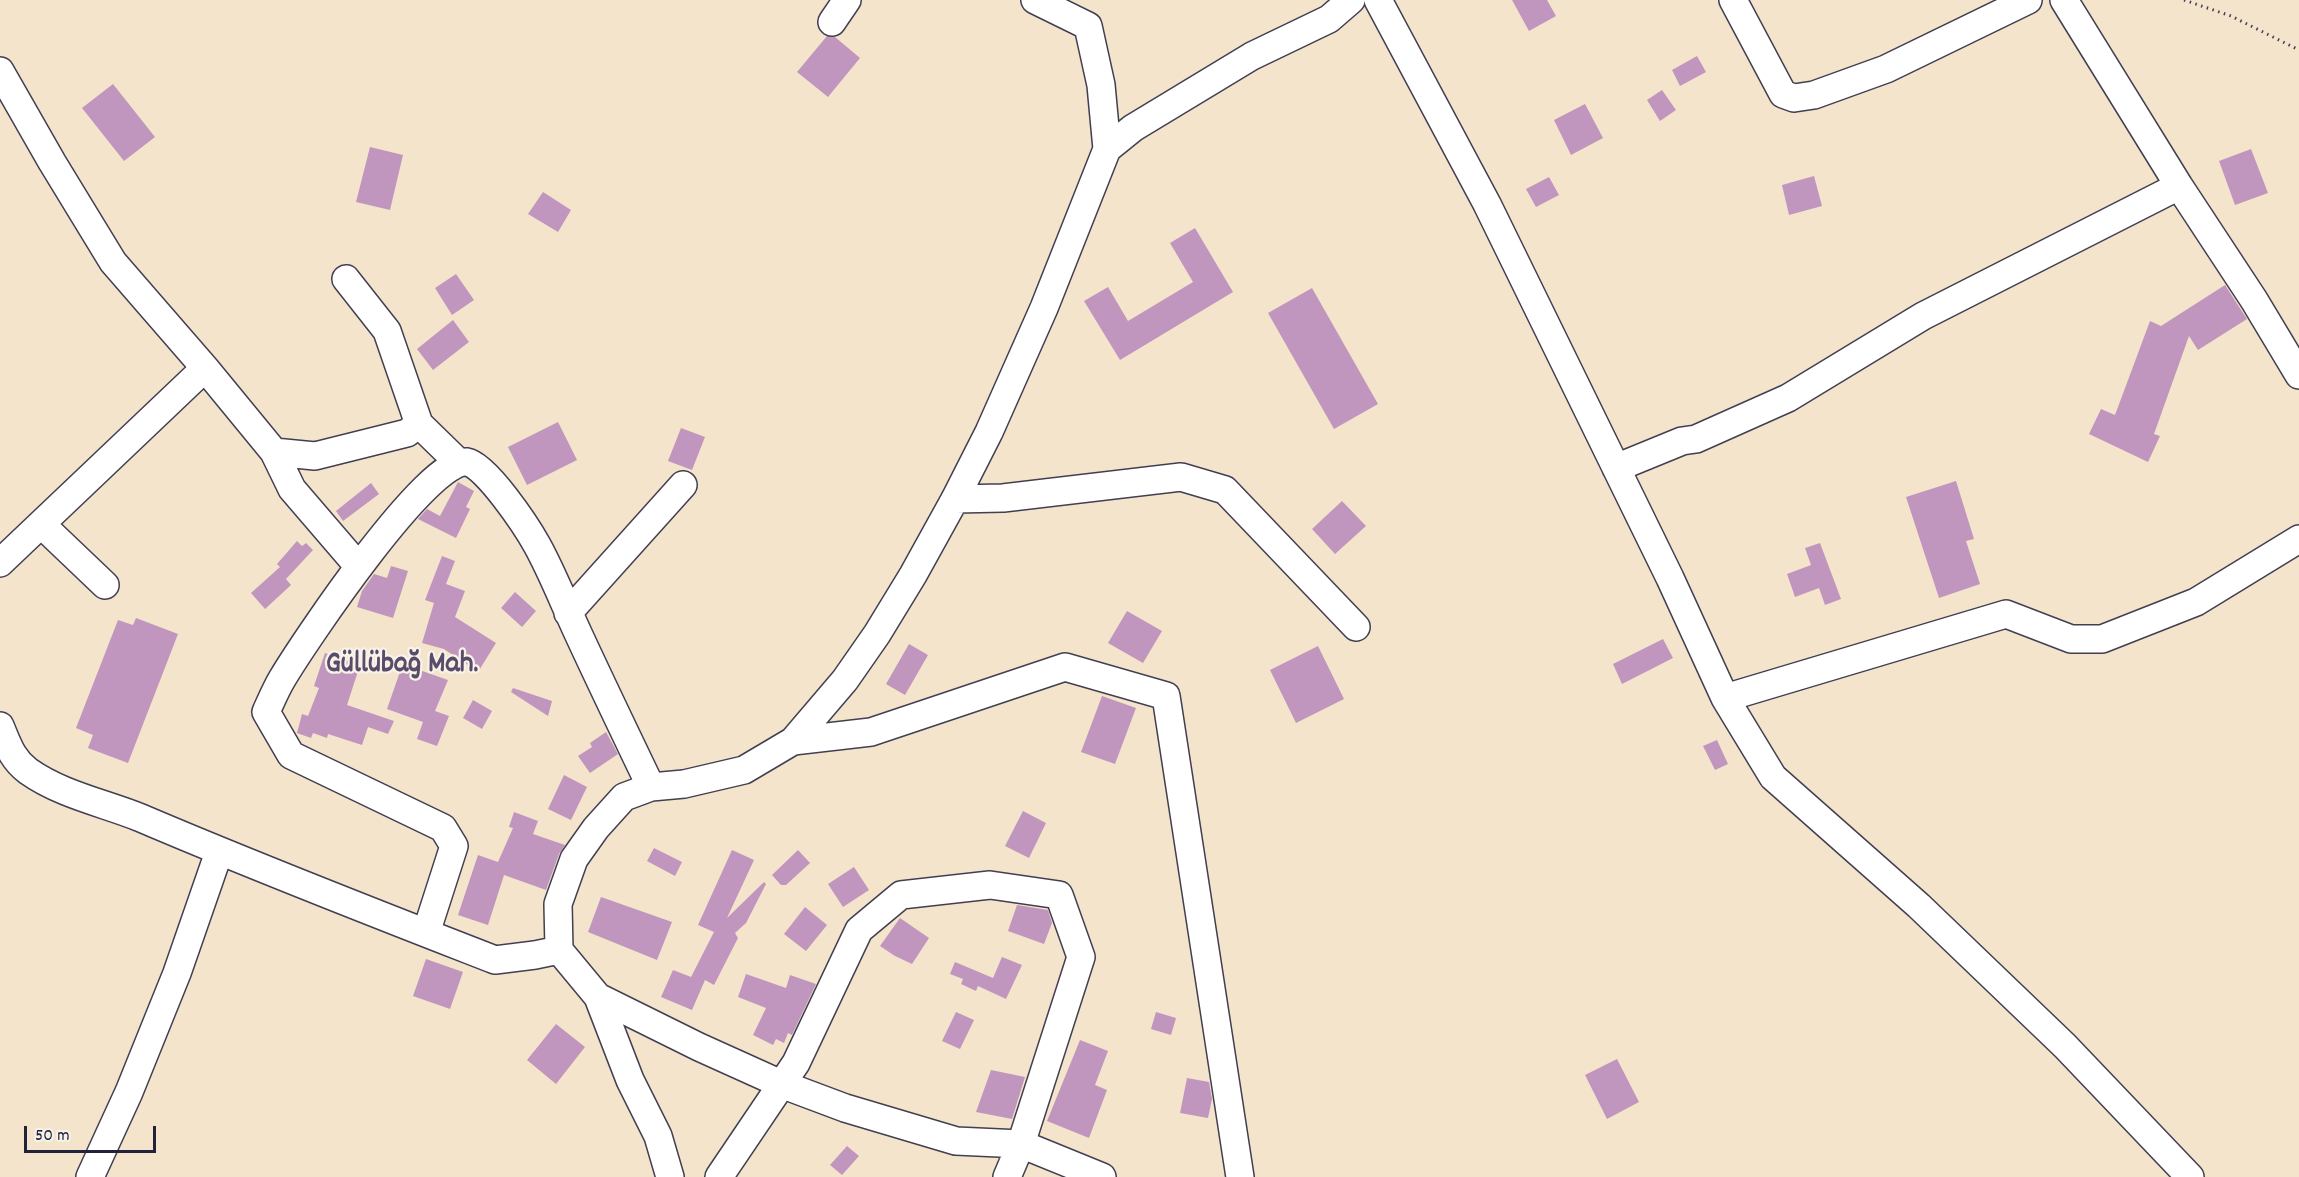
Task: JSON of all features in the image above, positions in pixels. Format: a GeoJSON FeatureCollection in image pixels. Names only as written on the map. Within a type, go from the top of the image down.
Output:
{"type":"FeatureCollection","features":[{"type":"Feature","properties":{"kind":"street"},"geometry":{"type":"LineString","coordinates":[[832,22],[847,0]]}},
{"type":"Feature","properties":{"kind":"street"},"geometry":{"type":"LineString","coordinates":[[670,1177],[658,1136],[630,1080],[598,997],[559,950],[558,904],[574,859],[596,828],[624,797],[651,787],[684,784],[744,770],[793,741],[845,680],[877,634],[956,500],[1044,308],[1107,149],[1101,85],[1088,26],[1035,0]]}},
{"type":"Feature","properties":{"kind":"street"},"geometry":{"type":"LineString","coordinates":[[1107,149],[1133,128],[1252,56],[1329,19],[1351,0]]}},
{"type":"Feature","properties":{"kind":"street"},"geometry":{"type":"LineString","coordinates":[[1378,0],[1487,204],[1725,698],[1773,777],[1919,906],[2048,1029],[2190,1177]]}},
{"type":"Feature","properties":{"kind":"street"},"geometry":{"type":"LineString","coordinates":[[1733,0],[1783,94],[1794,98],[1814,95],[1886,69],[2028,0]]}},
{"type":"Feature","properties":{"kind":"street"},"geometry":{"type":"LineString","coordinates":[[2064,0],[2299,375]]}},
{"type":"Feature","properties":{"kind":"street"},"geometry":{"type":"LineString","coordinates":[[4,88],[113,262],[274,452],[292,489],[359,567]]}},
{"type":"Feature","properties":{"kind":"street"},"geometry":{"type":"LineString","coordinates":[[1616,468],[1682,441],[1696,440],[1788,398],[1923,316],[2179,186]]}},
{"type":"Feature","properties":{"kind":"street"},"geometry":{"type":"LineString","coordinates":[[346,279],[387,331],[419,424],[458,462]]}},
{"type":"Feature","properties":{"kind":"street"},"geometry":{"type":"LineString","coordinates":[[0,563],[205,368]]}},
{"type":"Feature","properties":{"kind":"street"},"geometry":{"type":"LineString","coordinates":[[274,452],[315,456],[406,433],[419,424]]}},
{"type":"Feature","properties":{"kind":"street"},"geometry":{"type":"LineString","coordinates":[[426,933],[454,846],[443,828],[291,755],[266,712],[282,679],[359,567],[399,514],[440,473],[458,462],[470,462],[487,476],[509,503],[537,546],[651,787]]}},
{"type":"Feature","properties":{"kind":"street"},"geometry":{"type":"LineString","coordinates":[[956,500],[1003,498],[1181,477],[1225,490],[1356,627]]}},
{"type":"Feature","properties":{"kind":"street"},"geometry":{"type":"LineString","coordinates":[[568,613],[683,485]]}},
{"type":"Feature","properties":{"kind":"street"},"geometry":{"type":"LineString","coordinates":[[41,524],[105,585]]}},
{"type":"Feature","properties":{"kind":"street"},"geometry":{"type":"LineString","coordinates":[[1725,698],[2006,614],[2071,639],[2102,639],[2196,602],[2299,539]]}},
{"type":"Feature","properties":{"kind":"street"},"geometry":{"type":"LineString","coordinates":[[793,741],[871,732],[1065,667],[1166,696],[1240,1177]]}},
{"type":"Feature","properties":{"kind":"street"},"geometry":{"type":"LineString","coordinates":[[0,726],[7,762],[59,789],[136,816],[219,852],[495,960],[559,950]]}},
{"type":"Feature","properties":{"kind":"street"},"geometry":{"type":"LineString","coordinates":[[90,1177],[129,1092],[177,973],[219,852]]}},
{"type":"Feature","properties":{"kind":"street"},"geometry":{"type":"LineString","coordinates":[[719,1177],[796,1063],[859,930],[901,895],[990,885],[1059,895],[1081,957],[1021,1144],[1007,1177]]}},
{"type":"Feature","properties":{"kind":"street"},"geometry":{"type":"LineString","coordinates":[[598,997],[781,1084],[845,1108],[956,1141],[1021,1144],[1102,1177]]}},
{"type":"Feature","properties":{"kind":"path"},"geometry":{"type":"LineString","coordinates":[[2184,0],[2231,16],[2299,50]]}},
{"type":"Feature","properties":{"kind":"building"},"geometry":{"type":"Polygon","coordinates":[[[1512,0],[1547,0],[1556,16],[1529,31],[1512,0]]]}},
{"type":"Feature","properties":{"kind":"building"},"geometry":{"type":"Polygon","coordinates":[[[827,36],[835,37],[860,58],[828,97],[797,72],[827,36]]]}},
{"type":"Feature","properties":{"kind":"building"},"geometry":{"type":"Polygon","coordinates":[[[1697,56],[1706,72],[1680,86],[1672,70],[1697,56]]]}},
{"type":"Feature","properties":{"kind":"building"},"geometry":{"type":"Polygon","coordinates":[[[113,84],[155,137],[124,161],[82,108],[113,84]]]}},
{"type":"Feature","properties":{"kind":"building"},"geometry":{"type":"Polygon","coordinates":[[[1662,90],[1676,110],[1660,121],[1647,100],[1662,90]]]}},
{"type":"Feature","properties":{"kind":"building"},"geometry":{"type":"Polygon","coordinates":[[[1585,104],[1603,138],[1571,155],[1554,120],[1585,104]]]}},
{"type":"Feature","properties":{"kind":"building"},"geometry":{"type":"Polygon","coordinates":[[[370,147],[403,155],[390,210],[356,202],[370,147]]]}},
{"type":"Feature","properties":{"kind":"building"},"geometry":{"type":"Polygon","coordinates":[[[2251,149],[2268,193],[2235,205],[2219,161],[2251,149]]]}},
{"type":"Feature","properties":{"kind":"building"},"geometry":{"type":"Polygon","coordinates":[[[1814,176],[1822,206],[1789,215],[1782,185],[1814,176]]]}},
{"type":"Feature","properties":{"kind":"building"},"geometry":{"type":"Polygon","coordinates":[[[1549,177],[1559,195],[1536,207],[1526,189],[1549,177]]]}},
{"type":"Feature","properties":{"kind":"building"},"geometry":{"type":"Polygon","coordinates":[[[543,192],[571,210],[558,232],[528,214],[543,192]]]}},
{"type":"Feature","properties":{"kind":"building"},"geometry":{"type":"Polygon","coordinates":[[[1195,228],[1233,292],[1120,360],[1084,301],[1108,287],[1128,321],[1193,282],[1170,243],[1195,228]]]}},
{"type":"Feature","properties":{"kind":"building"},"geometry":{"type":"Polygon","coordinates":[[[456,274],[474,300],[452,315],[435,288],[456,274]]]}},
{"type":"Feature","properties":{"kind":"building"},"geometry":{"type":"Polygon","coordinates":[[[2225,285],[2247,319],[2198,350],[2189,336],[2154,434],[2160,436],[2148,462],[2089,434],[2101,409],[2115,415],[2150,321],[2161,326],[2225,285]]]}},
{"type":"Feature","properties":{"kind":"building"},"geometry":{"type":"Polygon","coordinates":[[[1312,288],[1378,404],[1334,429],[1268,313],[1312,288]]]}},
{"type":"Feature","properties":{"kind":"building"},"geometry":{"type":"Polygon","coordinates":[[[453,320],[469,342],[433,370],[417,349],[453,320]]]}},
{"type":"Feature","properties":{"kind":"building"},"geometry":{"type":"Polygon","coordinates":[[[558,422],[577,460],[527,485],[508,447],[558,422]]]}},
{"type":"Feature","properties":{"kind":"building"},"geometry":{"type":"Polygon","coordinates":[[[681,428],[705,437],[692,470],[668,461],[681,428]]]}},
{"type":"Feature","properties":{"kind":"building"},"geometry":{"type":"Polygon","coordinates":[[[1956,481],[1974,539],[1966,541],[1980,584],[1939,598],[1906,497],[1956,481]]]}},
{"type":"Feature","properties":{"kind":"building"},"geometry":{"type":"Polygon","coordinates":[[[458,482],[474,491],[466,507],[470,509],[456,538],[418,519],[427,509],[440,516],[458,482]]]}},
{"type":"Feature","properties":{"kind":"building"},"geometry":{"type":"Polygon","coordinates":[[[371,483],[379,494],[343,521],[336,511],[371,483]]]}},
{"type":"Feature","properties":{"kind":"building"},"geometry":{"type":"Polygon","coordinates":[[[1342,501],[1366,526],[1335,554],[1312,529],[1342,501]]]}},
{"type":"Feature","properties":{"kind":"building"},"geometry":{"type":"Polygon","coordinates":[[[297,541],[302,546],[306,543],[313,550],[286,579],[291,585],[265,609],[251,593],[280,567],[277,564],[297,541]]]}},
{"type":"Feature","properties":{"kind":"building"},"geometry":{"type":"Polygon","coordinates":[[[1820,543],[1841,599],[1825,605],[1819,588],[1795,597],[1787,574],[1811,565],[1805,548],[1820,543]]]}},
{"type":"Feature","properties":{"kind":"building"},"geometry":{"type":"Polygon","coordinates":[[[442,556],[455,561],[446,584],[465,591],[455,617],[496,643],[478,672],[444,649],[422,643],[434,603],[425,600],[442,556]]]}},
{"type":"Feature","properties":{"kind":"building"},"geometry":{"type":"Polygon","coordinates":[[[391,566],[408,571],[393,618],[357,607],[362,591],[374,574],[387,578],[391,566]]]}},
{"type":"Feature","properties":{"kind":"building"},"geometry":{"type":"Polygon","coordinates":[[[515,592],[536,611],[522,627],[501,608],[515,592]]]}},
{"type":"Feature","properties":{"kind":"building"},"geometry":{"type":"Polygon","coordinates":[[[1127,611],[1162,631],[1143,663],[1108,643],[1127,611]]]}},
{"type":"Feature","properties":{"kind":"building"},"geometry":{"type":"Polygon","coordinates":[[[136,618],[178,634],[128,763],[88,748],[93,735],[76,728],[118,620],[133,625],[136,618]]]}},
{"type":"Feature","properties":{"kind":"building"},"geometry":{"type":"Polygon","coordinates":[[[1663,639],[1673,658],[1622,684],[1613,664],[1663,639]]]}},
{"type":"Feature","properties":{"kind":"building"},"geometry":{"type":"Polygon","coordinates":[[[909,644],[928,655],[905,695],[886,684],[909,644]]]}},
{"type":"Feature","properties":{"kind":"building"},"geometry":{"type":"Polygon","coordinates":[[[1318,646],[1344,699],[1296,723],[1270,670],[1318,646]]]}},
{"type":"Feature","properties":{"kind":"building"},"geometry":{"type":"Polygon","coordinates":[[[325,653],[360,665],[347,705],[394,721],[388,734],[368,727],[362,745],[328,734],[327,738],[313,733],[311,738],[297,733],[302,714],[308,716],[319,688],[314,686],[325,653]]]}},
{"type":"Feature","properties":{"kind":"building"},"geometry":{"type":"Polygon","coordinates":[[[402,666],[448,680],[435,711],[449,716],[437,746],[417,739],[423,722],[387,709],[402,666]]]}},
{"type":"Feature","properties":{"kind":"building"},"geometry":{"type":"Polygon","coordinates":[[[513,688],[552,701],[548,716],[511,692],[513,688]]]}},
{"type":"Feature","properties":{"kind":"building"},"geometry":{"type":"Polygon","coordinates":[[[1102,696],[1136,708],[1115,764],[1081,752],[1102,696]]]}},
{"type":"Feature","properties":{"kind":"building"},"geometry":{"type":"Polygon","coordinates":[[[473,700],[492,711],[482,729],[463,718],[473,700]]]}},
{"type":"Feature","properties":{"kind":"building"},"geometry":{"type":"Polygon","coordinates":[[[606,732],[618,754],[590,773],[578,756],[592,747],[590,743],[606,732]]]}},
{"type":"Feature","properties":{"kind":"building"},"geometry":{"type":"Polygon","coordinates":[[[1717,740],[1728,764],[1715,770],[1703,746],[1717,740]]]}},
{"type":"Feature","properties":{"kind":"building"},"geometry":{"type":"Polygon","coordinates":[[[564,775],[587,787],[571,820],[548,809],[564,775]]]}},
{"type":"Feature","properties":{"kind":"building"},"geometry":{"type":"Polygon","coordinates":[[[1023,811],[1046,823],[1029,858],[1005,846],[1023,811]]]}},
{"type":"Feature","properties":{"kind":"building"},"geometry":{"type":"Polygon","coordinates":[[[514,812],[538,821],[533,834],[565,845],[559,854],[546,890],[504,875],[488,925],[458,915],[478,855],[498,862],[513,828],[509,827],[514,812]]]}},
{"type":"Feature","properties":{"kind":"building"},"geometry":{"type":"Polygon","coordinates":[[[654,848],[682,862],[675,876],[647,861],[654,848]]]}},
{"type":"Feature","properties":{"kind":"building"},"geometry":{"type":"Polygon","coordinates":[[[732,850],[754,860],[727,918],[764,882],[766,884],[746,923],[735,933],[738,938],[714,985],[705,980],[692,1010],[661,997],[673,970],[691,977],[714,932],[698,925],[732,850]]]}},
{"type":"Feature","properties":{"kind":"building"},"geometry":{"type":"Polygon","coordinates":[[[798,850],[810,863],[786,885],[781,885],[772,875],[798,850]]]}},
{"type":"Feature","properties":{"kind":"building"},"geometry":{"type":"Polygon","coordinates":[[[854,867],[869,890],[843,907],[828,884],[854,867]]]}},
{"type":"Feature","properties":{"kind":"building"},"geometry":{"type":"Polygon","coordinates":[[[601,897],[672,922],[657,960],[588,932],[601,897]]]}},
{"type":"Feature","properties":{"kind":"building"},"geometry":{"type":"Polygon","coordinates":[[[1017,905],[1048,910],[1052,923],[1044,944],[1008,931],[1017,905]]]}},
{"type":"Feature","properties":{"kind":"building"},"geometry":{"type":"Polygon","coordinates":[[[805,907],[827,925],[806,951],[784,934],[805,907]]]}},
{"type":"Feature","properties":{"kind":"building"},"geometry":{"type":"Polygon","coordinates":[[[900,918],[929,938],[912,964],[880,946],[900,918]]]}},
{"type":"Feature","properties":{"kind":"building"},"geometry":{"type":"Polygon","coordinates":[[[1002,957],[1022,965],[1006,999],[978,986],[976,991],[961,984],[963,979],[950,974],[955,962],[993,978],[1002,957]]]}},
{"type":"Feature","properties":{"kind":"building"},"geometry":{"type":"Polygon","coordinates":[[[426,959],[463,972],[450,1009],[413,996],[426,959]]]}},
{"type":"Feature","properties":{"kind":"building"},"geometry":{"type":"Polygon","coordinates":[[[746,974],[786,988],[790,975],[816,984],[792,1035],[788,1033],[784,1043],[776,1039],[773,1045],[753,1035],[766,1008],[738,997],[746,974]]]}},
{"type":"Feature","properties":{"kind":"building"},"geometry":{"type":"Polygon","coordinates":[[[956,1012],[974,1020],[960,1049],[942,1041],[956,1012]]]}},
{"type":"Feature","properties":{"kind":"building"},"geometry":{"type":"Polygon","coordinates":[[[1156,1012],[1176,1018],[1171,1035],[1151,1029],[1156,1012]]]}},
{"type":"Feature","properties":{"kind":"building"},"geometry":{"type":"Polygon","coordinates":[[[556,1024],[585,1047],[556,1084],[527,1060],[556,1024]]]}},
{"type":"Feature","properties":{"kind":"building"},"geometry":{"type":"Polygon","coordinates":[[[1080,1040],[1108,1051],[1095,1085],[1107,1090],[1089,1138],[1047,1121],[1080,1040]]]}},
{"type":"Feature","properties":{"kind":"building"},"geometry":{"type":"Polygon","coordinates":[[[1617,1059],[1639,1102],[1607,1119],[1585,1075],[1617,1059]]]}},
{"type":"Feature","properties":{"kind":"building"},"geometry":{"type":"Polygon","coordinates":[[[991,1070],[1025,1077],[1012,1119],[976,1112],[991,1070]]]}},
{"type":"Feature","properties":{"kind":"building"},"geometry":{"type":"Polygon","coordinates":[[[1187,1078],[1209,1082],[1212,1099],[1208,1118],[1180,1113],[1187,1078]]]}},
{"type":"Feature","properties":{"kind":"building"},"geometry":{"type":"Polygon","coordinates":[[[847,1146],[859,1156],[842,1175],[830,1165],[847,1146]]]}},
{"type":"Feature","properties":{"kind":"district","name":"Güllübağ Mah."},"geometry":{"type":"Point","coordinates":[402,667]}}]}
